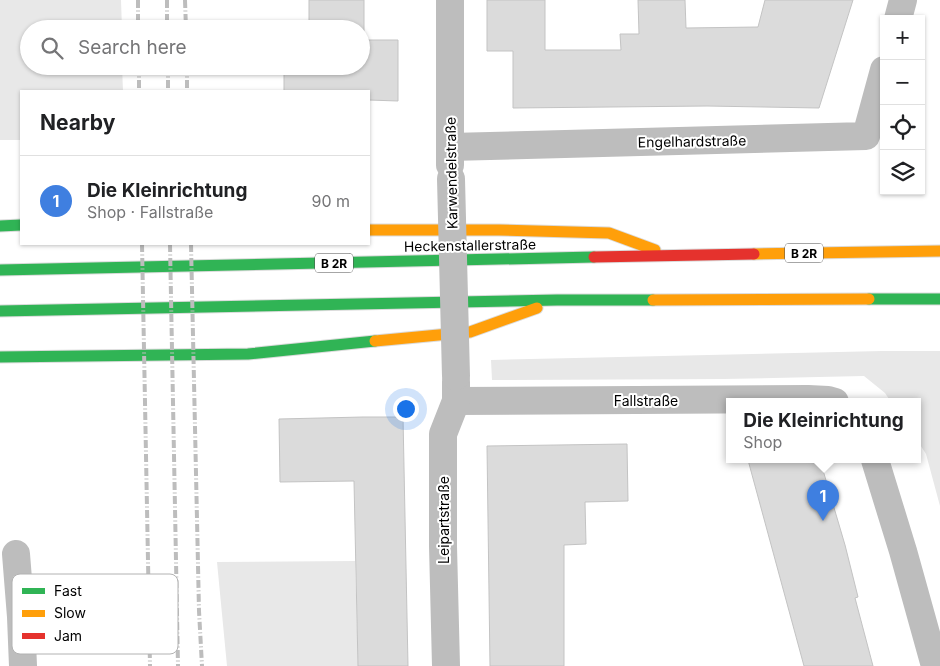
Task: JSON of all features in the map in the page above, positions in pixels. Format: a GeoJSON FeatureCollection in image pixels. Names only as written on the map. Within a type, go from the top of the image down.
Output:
{"type":"FeatureCollection","features":[{"type":"Feature","properties":{"kind":"highway"},"geometry":{"type":"LineString","coordinates":[[0,226],[20,225]]}},
{"type":"Feature","properties":{"kind":"highway"},"geometry":{"type":"LineString","coordinates":[[370,230],[499,230],[608,233],[668,256]]}},
{"type":"Feature","properties":{"kind":"highway","name":"Heckenstallerstraße"},"geometry":{"type":"LineString","coordinates":[[0,270],[940,251]]}},
{"type":"Feature","properties":{"kind":"highway"},"geometry":{"type":"LineString","coordinates":[[0,311],[557,300],[940,298]]}},
{"type":"Feature","properties":{"kind":"highway"},"geometry":{"type":"LineString","coordinates":[[0,357],[248,354],[470,332],[557,300]]}},
{"type":"Feature","properties":{"kind":"street","name":"Karwendelstraße"},"geometry":{"type":"LineString","coordinates":[[450,0],[450,179],[456,389]]}},
{"type":"Feature","properties":{"kind":"street"},"geometry":{"type":"LineString","coordinates":[[899,15],[903,0]]}},
{"type":"Feature","properties":{"kind":"street","name":"Engelhardstraße"},"geometry":{"type":"LineString","coordinates":[[450,147],[866,136],[880,85]]}},
{"type":"Feature","properties":{"kind":"street","name":"Fallstraße"},"geometry":{"type":"LineString","coordinates":[[456,389],[773,398]]}},
{"type":"Feature","properties":{"kind":"street","name":"Leipartstraße"},"geometry":{"type":"LineString","coordinates":[[446,666],[443,434],[456,389]]}},
{"type":"Feature","properties":{"kind":"street"},"geometry":{"type":"LineString","coordinates":[[876,463],[903,551],[934,666]]}},
{"type":"Feature","properties":{"kind":"street"},"geometry":{"type":"LineString","coordinates":[[16,554],[18,574]]}},
{"type":"Feature","properties":{"kind":"shaded area"},"geometry":{"type":"Polygon","coordinates":[[[0,0],[121,0],[122,20],[20,20],[20,75],[122,75],[123,90],[20,90],[20,140],[0,140],[0,0]]]}},
{"type":"Feature","properties":{"kind":"shaded area"},"geometry":{"type":"Polygon","coordinates":[[[940,351],[940,506],[926,454],[921,446],[921,398],[888,398],[864,376],[492,380],[491,360],[940,351]]]}},
{"type":"Feature","properties":{"kind":"shaded area"},"geometry":{"type":"Polygon","coordinates":[[[355,561],[358,666],[227,666],[217,562],[355,561]]]}},
{"type":"Feature","properties":{"kind":"building"},"geometry":{"type":"Polygon","coordinates":[[[309,0],[364,0],[364,20],[309,20],[309,0]]]}},
{"type":"Feature","properties":{"kind":"building"},"geometry":{"type":"Polygon","coordinates":[[[487,0],[545,0],[545,50],[621,50],[620,34],[639,34],[638,0],[685,0],[686,28],[758,27],[765,0],[853,0],[819,108],[707,106],[513,108],[513,51],[487,51],[487,0]]]}},
{"type":"Feature","properties":{"kind":"building"},"geometry":{"type":"Polygon","coordinates":[[[370,40],[398,40],[398,101],[370,100],[370,90],[284,90],[284,75],[370,75],[370,40]]]}},
{"type":"Feature","properties":{"kind":"building"},"geometry":{"type":"Polygon","coordinates":[[[403,417],[408,666],[358,666],[354,481],[280,482],[279,419],[403,417]]]}},
{"type":"Feature","properties":{"kind":"building"},"geometry":{"type":"Polygon","coordinates":[[[627,444],[628,501],[585,502],[586,544],[564,545],[564,666],[490,666],[487,446],[627,444]]]}},
{"type":"Feature","properties":{"kind":"building"},"geometry":{"type":"Polygon","coordinates":[[[749,463],[821,463],[845,545],[858,597],[855,598],[873,666],[804,666],[749,463]]]}},
{"type":"Feature","properties":{"kind":"railway"},"geometry":{"type":"LineString","coordinates":[[138,0],[138,20]]}},
{"type":"Feature","properties":{"kind":"railway"},"geometry":{"type":"LineString","coordinates":[[167,0],[167,20]]}},
{"type":"Feature","properties":{"kind":"railway"},"geometry":{"type":"LineString","coordinates":[[185,0],[186,20]]}},
{"type":"Feature","properties":{"kind":"railway"},"geometry":{"type":"LineString","coordinates":[[139,75],[139,90]]}},
{"type":"Feature","properties":{"kind":"railway"},"geometry":{"type":"LineString","coordinates":[[168,75],[168,90]]}},
{"type":"Feature","properties":{"kind":"railway"},"geometry":{"type":"LineString","coordinates":[[187,75],[187,90]]}},
{"type":"Feature","properties":{"kind":"railway"},"geometry":{"type":"LineString","coordinates":[[142,245],[148,574]]}},
{"type":"Feature","properties":{"kind":"railway"},"geometry":{"type":"LineString","coordinates":[[170,245],[176,574]]}},
{"type":"Feature","properties":{"kind":"railway"},"geometry":{"type":"LineString","coordinates":[[191,245],[199,611],[202,666]]}},
{"type":"Feature","properties":{"kind":"railway"},"geometry":{"type":"LineString","coordinates":[[150,654],[150,666]]}},
{"type":"Feature","properties":{"kind":"railway"},"geometry":{"type":"LineString","coordinates":[[178,654],[178,666]]}},
{"type":"Feature","properties":{"kind":"traffic: fast"},"geometry":{"type":"LineString","coordinates":[[0,226],[20,225]]}},
{"type":"Feature","properties":{"kind":"traffic: fast"},"geometry":{"type":"LineString","coordinates":[[0,270],[594,257]]}},
{"type":"Feature","properties":{"kind":"traffic: fast"},"geometry":{"type":"LineString","coordinates":[[869,299],[940,299]]}},
{"type":"Feature","properties":{"kind":"traffic: fast"},"geometry":{"type":"LineString","coordinates":[[0,311],[557,300],[653,300]]}},
{"type":"Feature","properties":{"kind":"traffic: fast"},"geometry":{"type":"LineString","coordinates":[[0,357],[248,354],[375,341]]}},
{"type":"Feature","properties":{"kind":"traffic: slow"},"geometry":{"type":"LineString","coordinates":[[370,230],[499,230],[609,233],[655,250]]}},
{"type":"Feature","properties":{"kind":"traffic: slow"},"geometry":{"type":"LineString","coordinates":[[754,254],[940,251]]}},
{"type":"Feature","properties":{"kind":"traffic: slow"},"geometry":{"type":"LineString","coordinates":[[653,300],[869,299]]}},
{"type":"Feature","properties":{"kind":"traffic: slow"},"geometry":{"type":"LineString","coordinates":[[375,341],[470,332],[537,308]]}},
{"type":"Feature","properties":{"kind":"traffic: jam"},"geometry":{"type":"LineString","coordinates":[[594,257],[754,254]]}},
{"type":"Feature","properties":{"kind":"place","name":"Die Kleinrichtung"},"geometry":{"type":"Point","coordinates":[823,521]}}]}
